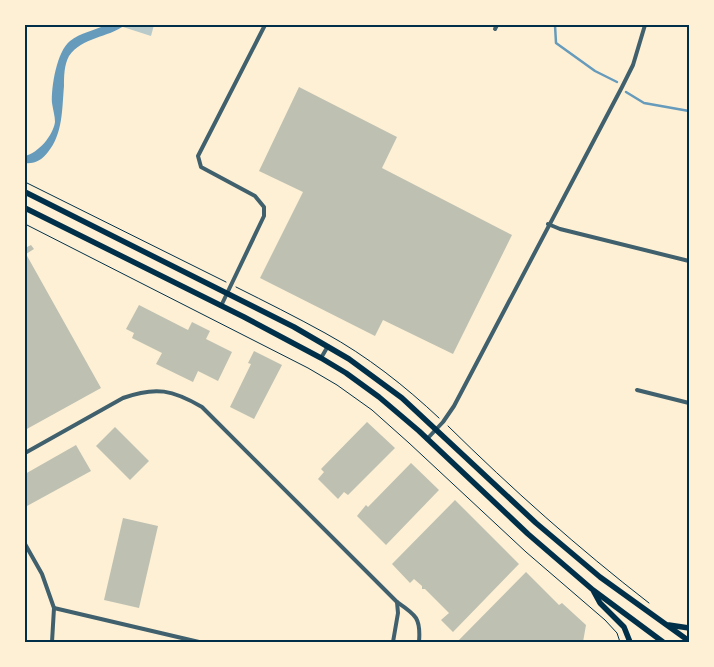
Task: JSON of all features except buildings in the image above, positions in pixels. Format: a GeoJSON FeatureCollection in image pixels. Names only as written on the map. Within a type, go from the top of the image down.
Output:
{"type":"FeatureCollection","features":[{"type":"Feature","properties":{"kind":"main road"},"geometry":{"type":"LineString","coordinates":[[25,192],[328,346],[374,376],[437,429],[496,486],[593,571],[689,641]]}},
{"type":"Feature","properties":{"kind":"main road"},"geometry":{"type":"LineString","coordinates":[[25,208],[222,306],[321,358],[379,397],[427,439],[528,534],[593,590],[662,642]]}},
{"type":"Feature","properties":{"kind":"main road"},"geometry":{"type":"LineString","coordinates":[[593,590],[600,603],[624,627],[630,642]]}},
{"type":"Feature","properties":{"kind":"main road"},"geometry":{"type":"LineString","coordinates":[[667,624],[689,628]]}},
{"type":"Feature","properties":{"kind":"street"},"geometry":{"type":"LineString","coordinates":[[222,306],[264,216],[264,207],[255,196],[201,167],[198,156],[264,25]]}},
{"type":"Feature","properties":{"kind":"street"},"geometry":{"type":"LineString","coordinates":[[427,439],[454,406],[548,224],[622,87],[632,65],[645,25]]}},
{"type":"Feature","properties":{"kind":"street"},"geometry":{"type":"LineString","coordinates":[[548,224],[560,229],[689,261]]}},
{"type":"Feature","properties":{"kind":"street"},"geometry":{"type":"LineString","coordinates":[[321,358],[328,346]]}},
{"type":"Feature","properties":{"kind":"street"},"geometry":{"type":"LineString","coordinates":[[25,453],[123,398],[138,392],[158,390],[183,396],[202,407],[397,602],[410,611],[419,623],[419,642]]}},
{"type":"Feature","properties":{"kind":"street"},"geometry":{"type":"LineString","coordinates":[[637,390],[689,404]]}},
{"type":"Feature","properties":{"kind":"street"},"geometry":{"type":"LineString","coordinates":[[25,544],[42,574],[54,608],[52,642]]}},
{"type":"Feature","properties":{"kind":"street"},"geometry":{"type":"LineString","coordinates":[[393,642],[398,614],[397,602]]}},
{"type":"Feature","properties":{"kind":"street"},"geometry":{"type":"LineString","coordinates":[[54,608],[199,642]]}},
{"type":"Feature","properties":{"kind":"path"},"geometry":{"type":"LineString","coordinates":[[25,224],[292,360],[337,385],[379,417],[526,552],[606,620],[617,633],[620,642]]}},
{"type":"Feature","properties":{"kind":"shaded area"},"geometry":{"type":"Polygon","coordinates":[[[125,25],[154,25],[151,36],[123,27],[125,25]]]}},
{"type":"Feature","properties":{"kind":"water"},"geometry":{"type":"Polygon","coordinates":[[[106,25],[125,25],[111,33],[88,41],[74,50],[69,56],[65,67],[62,112],[57,137],[43,157],[35,162],[25,163],[25,156],[40,148],[54,127],[52,96],[54,79],[58,61],[65,46],[78,36],[106,25]]]}},
{"type":"Feature","properties":{"kind":"waterway"},"geometry":{"type":"LineString","coordinates":[[555,25],[556,43],[595,71],[617,82]]}},
{"type":"Feature","properties":{"kind":"waterway"},"geometry":{"type":"LineString","coordinates":[[626,92],[644,103],[689,111]]}}]}
